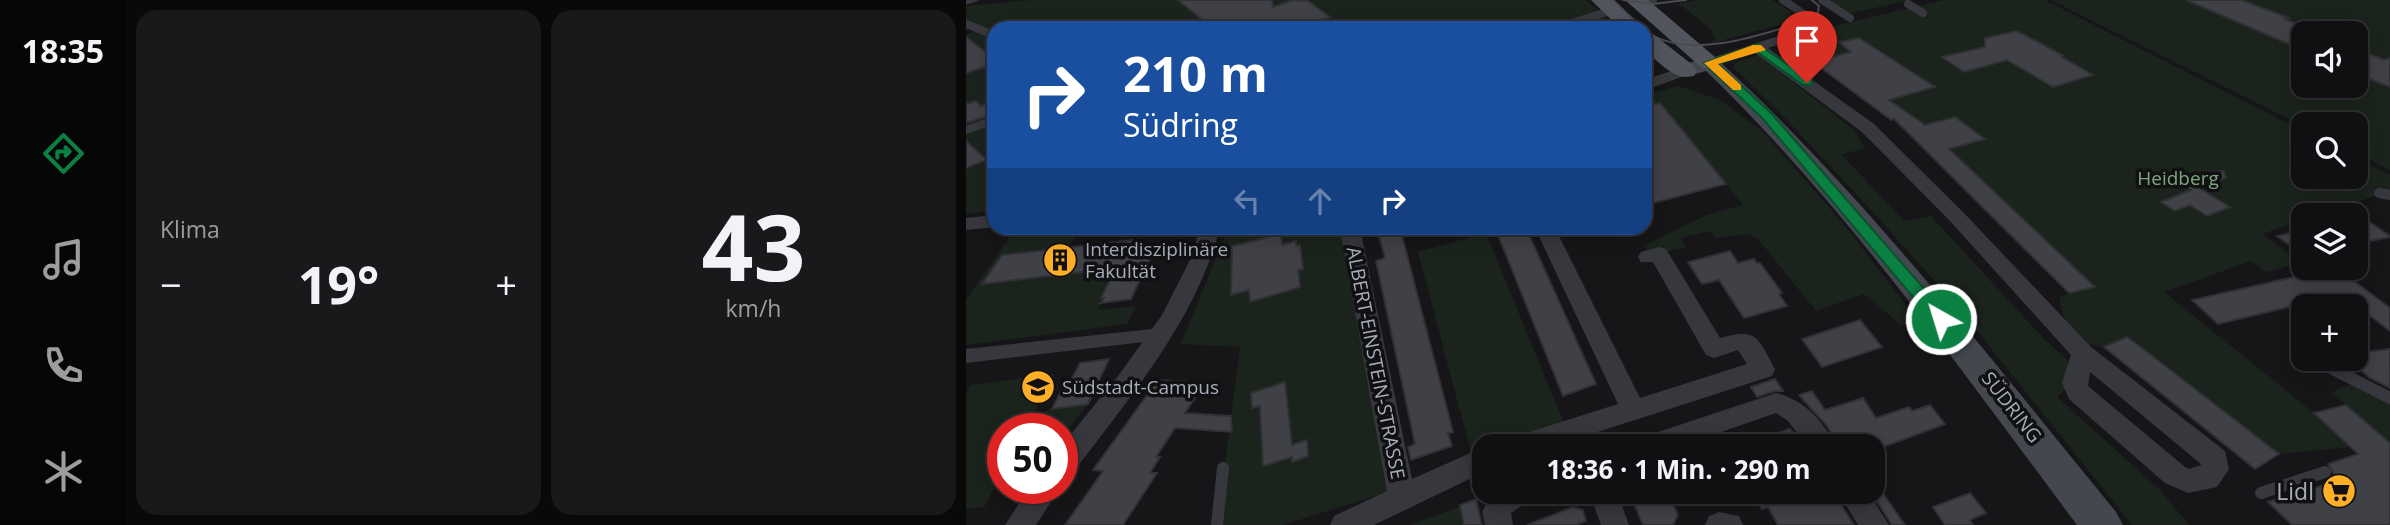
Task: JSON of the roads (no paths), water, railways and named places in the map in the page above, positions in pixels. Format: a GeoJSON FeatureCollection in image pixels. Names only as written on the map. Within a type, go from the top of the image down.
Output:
{"type":"FeatureCollection","features":[{"type":"Feature","properties":{"kind":"main road","name":"SÜDRING"},"geometry":{"type":"LineString","coordinates":[[1643,1],[1767,117],[1896,264],[2102,525]]}},
{"type":"Feature","properties":{"kind":"main road"},"geometry":{"type":"LineString","coordinates":[[1607,5],[1625,21]]}},
{"type":"Feature","properties":{"kind":"main road","name":"SÜDRING"},"geometry":{"type":"LineString","coordinates":[[1652,45],[1685,71],[1781,134]]}},
{"type":"Feature","properties":{"kind":"main road"},"geometry":{"type":"LineString","coordinates":[[1685,71],[1710,63]]}},
{"type":"Feature","properties":{"kind":"street"},"geometry":{"type":"LineString","coordinates":[[966,1],[973,0]]}},
{"type":"Feature","properties":{"kind":"street"},"geometry":{"type":"LineString","coordinates":[[1710,63],[1811,29]]}},
{"type":"Feature","properties":{"kind":"street"},"geometry":{"type":"LineString","coordinates":[[1757,47],[1868,128],[1956,216],[2083,353],[2215,459],[2215,470],[2207,478],[2188,481],[2175,475],[2078,392],[2074,383],[2083,353]]}},
{"type":"Feature","properties":{"kind":"street"},"geometry":{"type":"LineString","coordinates":[[1652,83],[1685,71]]}},
{"type":"Feature","properties":{"kind":"street"},"geometry":{"type":"LineString","coordinates":[[966,224],[987,222]]}},
{"type":"Feature","properties":{"kind":"street"},"geometry":{"type":"LineString","coordinates":[[1078,445],[1152,347],[1191,284],[1208,235]]}},
{"type":"Feature","properties":{"kind":"street","name":"ALBERT-EINSTEIN-STRASSE"},"geometry":{"type":"LineString","coordinates":[[1351,235],[1402,498]]}},
{"type":"Feature","properties":{"kind":"street"},"geometry":{"type":"LineString","coordinates":[[1548,235],[1633,409]]}},
{"type":"Feature","properties":{"kind":"street"},"geometry":{"type":"LineString","coordinates":[[1581,434],[1633,409],[1763,369],[1744,340],[1714,349],[1659,254],[1648,257]]}},
{"type":"Feature","properties":{"kind":"street"},"geometry":{"type":"LineString","coordinates":[[969,360],[1152,335]]}},
{"type":"Feature","properties":{"kind":"street"},"geometry":{"type":"LineString","coordinates":[[1684,434],[1776,403],[1789,405],[1798,412],[1814,434]]}},
{"type":"Feature","properties":{"kind":"street","name":"ALBERT-EINSTEIN-STRASSE"},"geometry":{"type":"LineString","coordinates":[[1344,525],[1472,465]]}},
{"type":"Feature","properties":{"kind":"street"},"geometry":{"type":"LineString","coordinates":[[1019,525],[1034,504]]}},
{"type":"Feature","properties":{"kind":"street"},"geometry":{"type":"LineString","coordinates":[[1499,525],[1496,512],[1500,504]]}},
{"type":"Feature","properties":{"kind":"street"},"geometry":{"type":"LineString","coordinates":[[1607,504],[1615,525]]}},
{"type":"Feature","properties":{"kind":"street"},"geometry":{"type":"LineString","coordinates":[[1861,504],[1875,525]]}},
{"type":"Feature","properties":{"kind":"street"},"geometry":{"type":"LineString","coordinates":[[1719,525],[1729,525]]}},
{"type":"Feature","properties":{"kind":"lane"},"geometry":{"type":"LineString","coordinates":[[1783,0],[1804,14],[1811,29]]}},
{"type":"Feature","properties":{"kind":"lane"},"geometry":{"type":"LineString","coordinates":[[1822,0],[1850,18]]}},
{"type":"Feature","properties":{"kind":"lane"},"geometry":{"type":"LineString","coordinates":[[1572,21],[1607,5]]}},
{"type":"Feature","properties":{"kind":"lane"},"geometry":{"type":"LineString","coordinates":[[1908,5],[1923,13]]}},
{"type":"Feature","properties":{"kind":"lane"},"geometry":{"type":"LineString","coordinates":[[966,24],[987,32]]}},
{"type":"Feature","properties":{"kind":"lane"},"geometry":{"type":"LineString","coordinates":[[966,130],[987,122]]}},
{"type":"Feature","properties":{"kind":"lane"},"geometry":{"type":"LineString","coordinates":[[2379,193],[2390,195]]}},
{"type":"Feature","properties":{"kind":"lane"},"geometry":{"type":"LineString","coordinates":[[2337,371],[2390,398]]}},
{"type":"Feature","properties":{"kind":"lane"},"geometry":{"type":"LineString","coordinates":[[1217,525],[1223,468]]}},
{"type":"Feature","properties":{"kind":"lane"},"geometry":{"type":"LineString","coordinates":[[2261,493],[2325,472]]}},
{"type":"Feature","properties":{"kind":"tram line"},"geometry":{"type":"LineString","coordinates":[[1613,0],[1634,21]]}},
{"type":"Feature","properties":{"kind":"tram line"},"geometry":{"type":"LineString","coordinates":[[1623,0],[1653,4],[1686,0]]}},
{"type":"Feature","properties":{"kind":"tram line"},"geometry":{"type":"LineString","coordinates":[[1652,35],[1671,42],[1690,45],[1752,37],[1809,20],[1818,12],[1819,6],[1812,0]]}},
{"type":"Feature","properties":{"kind":"place","name":"Interdisziplinäre Fakultät"},"geometry":{"type":"Point","coordinates":[1060,260]}},
{"type":"Feature","properties":{"kind":"place","name":"Südstadt-Campus"},"geometry":{"type":"Point","coordinates":[1038,387]}},
{"type":"Feature","properties":{"kind":"place","name":"Lidl"},"geometry":{"type":"Point","coordinates":[2339,491]}},
{"type":"Feature","properties":{"kind":"park label","name":"Heidberg"},"geometry":{"type":"Point","coordinates":[2178,178]}}]}
